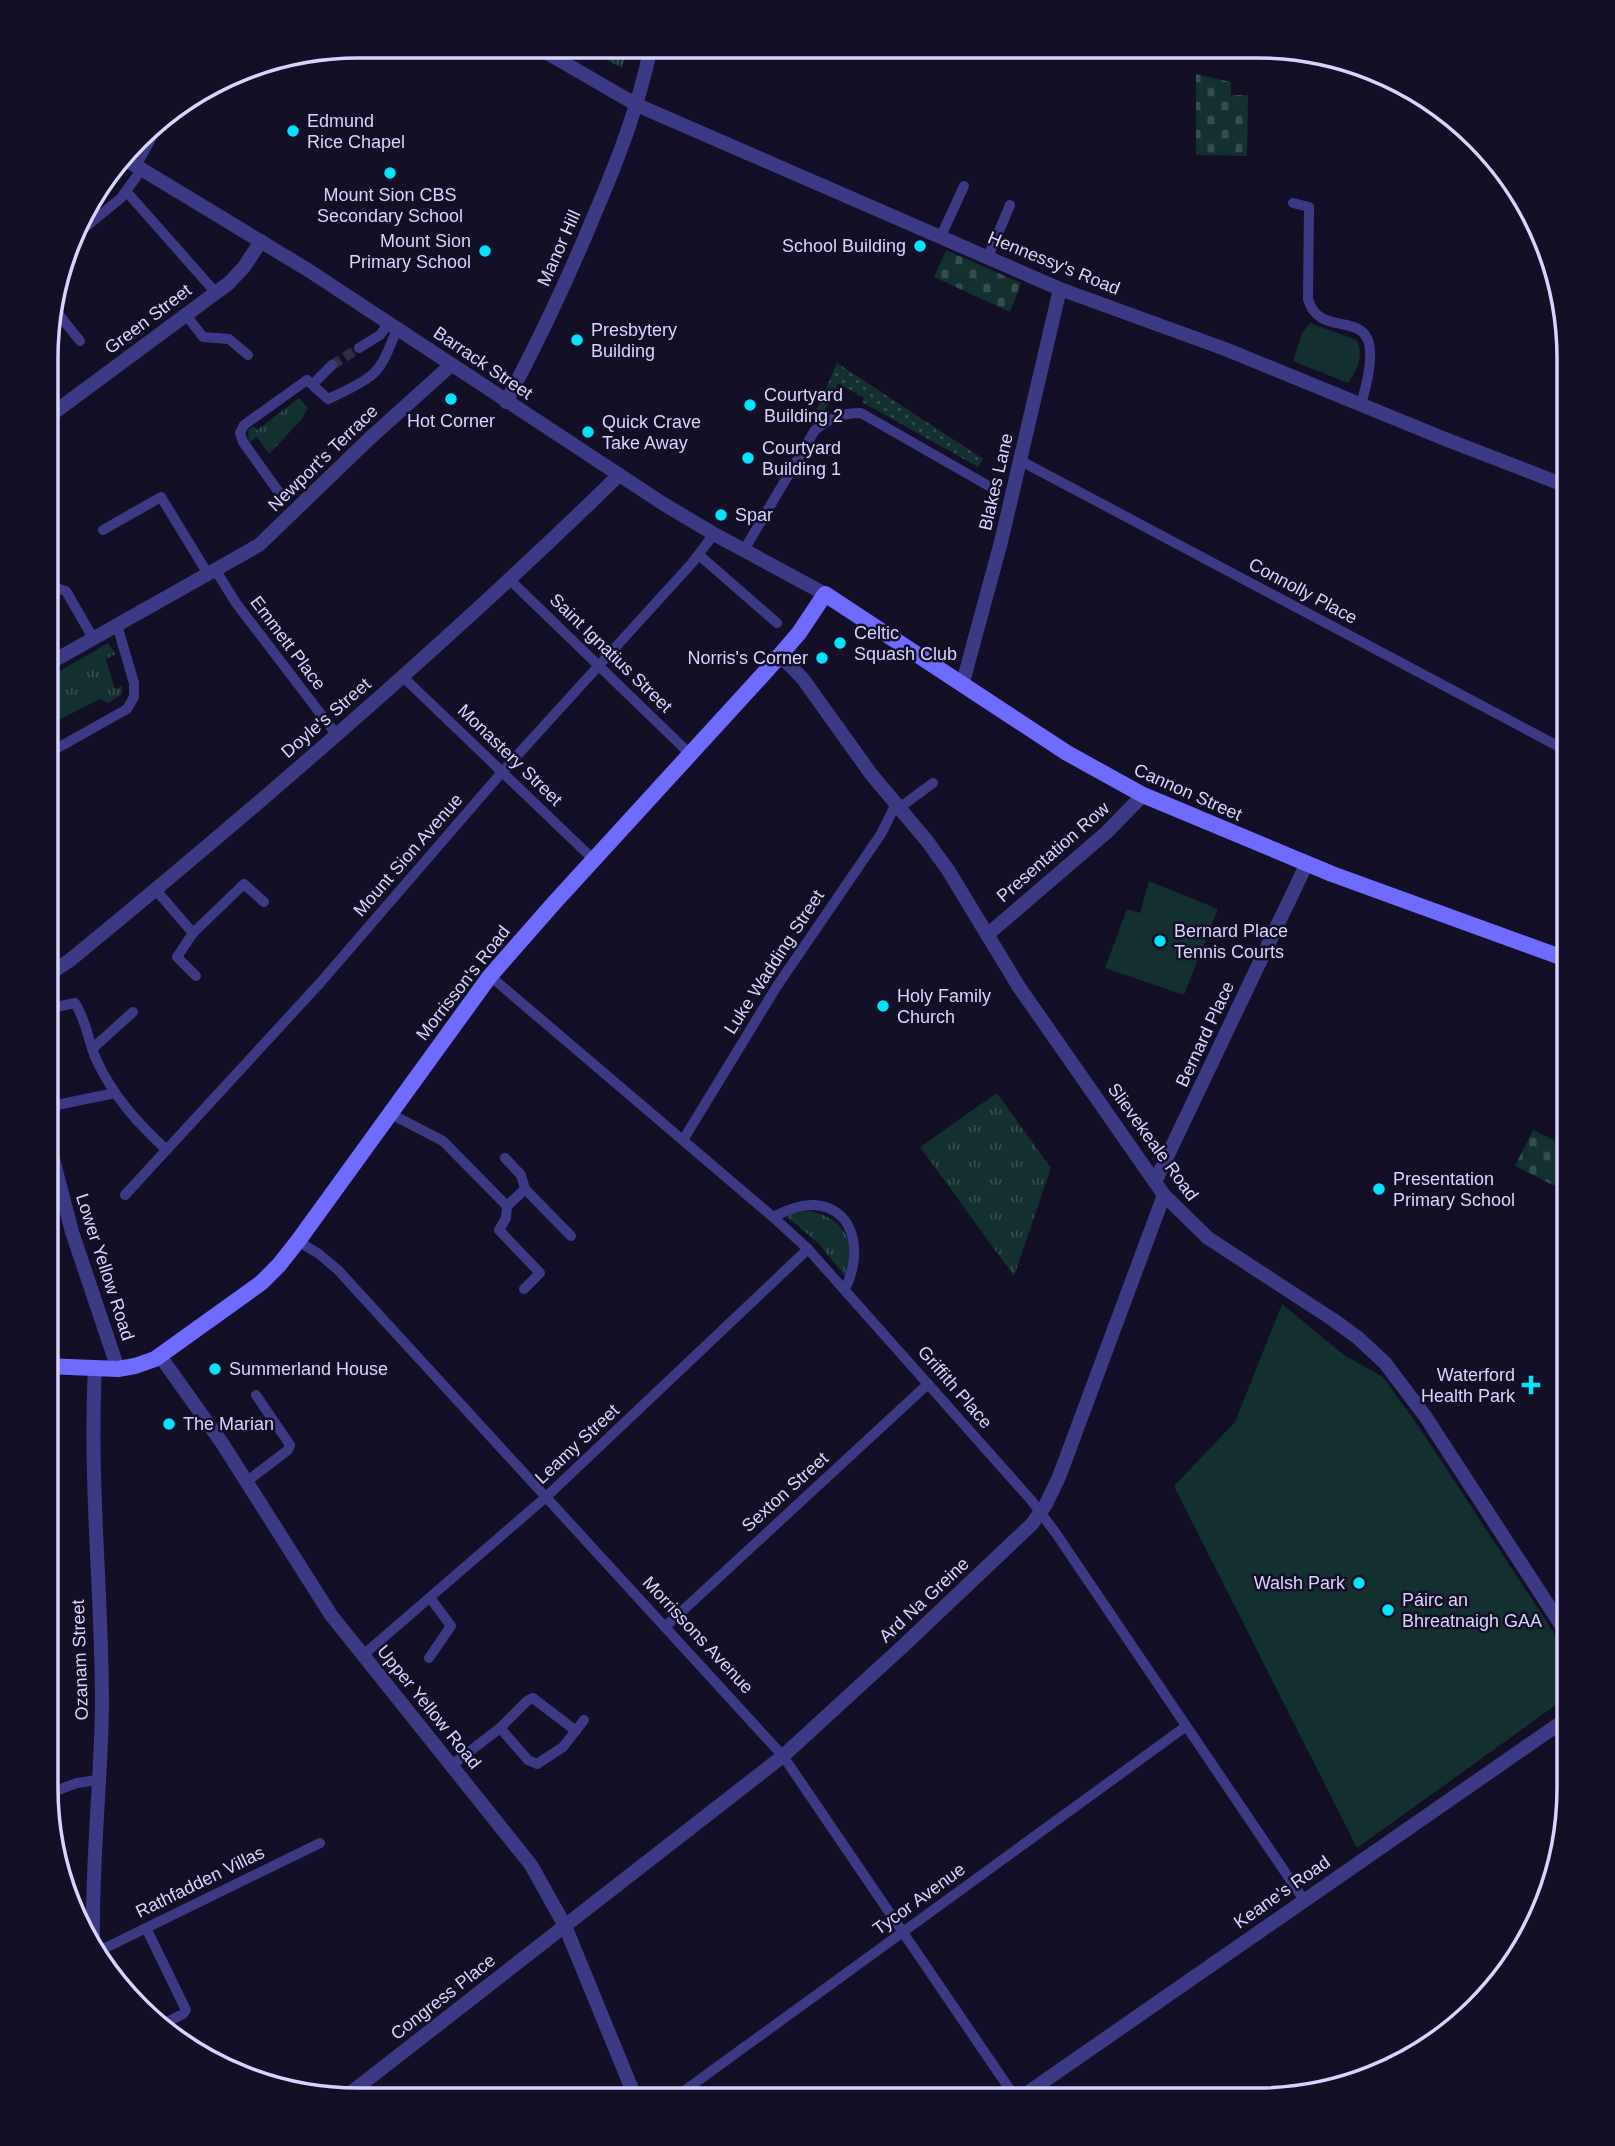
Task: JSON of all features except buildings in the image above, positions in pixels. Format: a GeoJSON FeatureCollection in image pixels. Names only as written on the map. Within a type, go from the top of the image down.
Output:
{"type":"FeatureCollection","features":[{"type":"Feature","properties":{"kind":"main road","name":"Cannon Street"},"geometry":{"type":"LineString","coordinates":[[825,594],[963,682],[1058,747],[1143,795],[1307,863],[1557,956]]}},
{"type":"Feature","properties":{"kind":"main road","name":"Morrisson's Road"},"geometry":{"type":"LineString","coordinates":[[58,1367],[118,1369],[141,1365],[160,1356],[261,1283],[279,1265],[490,976],[780,655],[799,633],[825,594]]}},
{"type":"Feature","properties":{"kind":"street","name":"Hennessy's Road"},"geometry":{"type":"LineString","coordinates":[[557,58],[637,105],[1060,289],[1225,349],[1557,482]]}},
{"type":"Feature","properties":{"kind":"street","name":"Manor Hill"},"geometry":{"type":"LineString","coordinates":[[506,402],[588,232],[637,105],[648,58]]}},
{"type":"Feature","properties":{"kind":"street"},"geometry":{"type":"LineString","coordinates":[[89,225],[126,191],[134,165],[145,147]]}},
{"type":"Feature","properties":{"kind":"street","name":"Barrack Street"},"geometry":{"type":"LineString","coordinates":[[134,165],[261,241],[506,402],[714,534],[825,594]]}},
{"type":"Feature","properties":{"kind":"street"},"geometry":{"type":"LineString","coordinates":[[941,236],[964,186]]}},
{"type":"Feature","properties":{"kind":"street"},"geometry":{"type":"LineString","coordinates":[[126,191],[216,293]]}},
{"type":"Feature","properties":{"kind":"street"},"geometry":{"type":"LineString","coordinates":[[1293,203],[1309,207],[1308,299],[1315,314],[1323,319],[1362,330],[1368,337],[1371,361],[1361,404]]}},
{"type":"Feature","properties":{"kind":"street"},"geometry":{"type":"LineString","coordinates":[[988,257],[1010,205]]}},
{"type":"Feature","properties":{"kind":"street","name":"Green Street"},"geometry":{"type":"LineString","coordinates":[[58,410],[216,293],[239,273],[261,241]]}},
{"type":"Feature","properties":{"kind":"street","name":"Blakes Lane"},"geometry":{"type":"LineString","coordinates":[[963,682],[987,600],[1060,289]]}},
{"type":"Feature","properties":{"kind":"street"},"geometry":{"type":"LineString","coordinates":[[186,315],[203,337],[229,339],[248,355]]}},
{"type":"Feature","properties":{"kind":"street"},"geometry":{"type":"LineString","coordinates":[[60,317],[80,341]]}},
{"type":"Feature","properties":{"kind":"street"},"geometry":{"type":"LineString","coordinates":[[359,348],[393,326]]}},
{"type":"Feature","properties":{"kind":"street"},"geometry":{"type":"LineString","coordinates":[[278,491],[243,442],[240,433],[244,425],[307,380],[328,399],[374,373],[393,326]]}},
{"type":"Feature","properties":{"kind":"street"},"geometry":{"type":"LineString","coordinates":[[313,384],[332,365]]}},
{"type":"Feature","properties":{"kind":"street","name":"Newport's Terrace"},"geometry":{"type":"LineString","coordinates":[[58,658],[259,545],[377,432],[451,366]]}},
{"type":"Feature","properties":{"kind":"street"},"geometry":{"type":"LineString","coordinates":[[744,550],[816,430],[829,419],[847,413],[862,414],[994,489]]}},
{"type":"Feature","properties":{"kind":"street","name":"Connolly Place"},"geometry":{"type":"LineString","coordinates":[[1021,461],[1557,746]]}},
{"type":"Feature","properties":{"kind":"street","name":"Doyle's Street"},"geometry":{"type":"LineString","coordinates":[[58,968],[155,890],[402,676],[619,475]]}},
{"type":"Feature","properties":{"kind":"street","name":"Emmett Place"},"geometry":{"type":"LineString","coordinates":[[103,530],[161,497],[212,572],[336,734]]}},
{"type":"Feature","properties":{"kind":"street","name":"Mount Sion Avenue"},"geometry":{"type":"LineString","coordinates":[[125,1195],[327,975],[503,771],[699,555],[714,534]]}},
{"type":"Feature","properties":{"kind":"street"},"geometry":{"type":"LineString","coordinates":[[699,555],[777,624]]}},
{"type":"Feature","properties":{"kind":"street","name":"Saint Ignatius Street"},"geometry":{"type":"LineString","coordinates":[[509,579],[689,754]]}},
{"type":"Feature","properties":{"kind":"street"},"geometry":{"type":"LineString","coordinates":[[58,589],[66,591],[93,638]]}},
{"type":"Feature","properties":{"kind":"street"},"geometry":{"type":"LineString","coordinates":[[58,748],[127,709],[134,697],[134,683],[117,625]]}},
{"type":"Feature","properties":{"kind":"street","name":"Slievekeale Road"},"geometry":{"type":"LineString","coordinates":[[780,655],[803,679],[871,774],[948,870],[1018,987],[1164,1195],[1208,1238],[1332,1319],[1357,1337],[1385,1363],[1425,1416],[1557,1619]]}},
{"type":"Feature","properties":{"kind":"street","name":"Monastery Street"},"geometry":{"type":"LineString","coordinates":[[402,676],[593,859]]}},
{"type":"Feature","properties":{"kind":"street"},"geometry":{"type":"LineString","coordinates":[[897,806],[933,783]]}},
{"type":"Feature","properties":{"kind":"street","name":"Presentation Row"},"geometry":{"type":"LineString","coordinates":[[987,935],[1107,832],[1143,795]]}},
{"type":"Feature","properties":{"kind":"street","name":"Luke Wadding Street"},"geometry":{"type":"LineString","coordinates":[[684,1140],[759,1014],[881,834],[897,806]]}},
{"type":"Feature","properties":{"kind":"street","name":"Bernard Place"},"geometry":{"type":"LineString","coordinates":[[1155,1182],[1307,863]]}},
{"type":"Feature","properties":{"kind":"street"},"geometry":{"type":"LineString","coordinates":[[196,976],[177,957],[193,933],[244,884],[264,902]]}},
{"type":"Feature","properties":{"kind":"street"},"geometry":{"type":"LineString","coordinates":[[155,890],[193,933]]}},
{"type":"Feature","properties":{"kind":"street","name":"Griffith Place"},"geometry":{"type":"LineString","coordinates":[[490,976],[773,1217],[845,1289],[1041,1512],[1304,1900]]}},
{"type":"Feature","properties":{"kind":"street"},"geometry":{"type":"LineString","coordinates":[[58,1007],[75,1003],[83,1016],[92,1049],[115,1093],[134,1118],[167,1150]]}},
{"type":"Feature","properties":{"kind":"street"},"geometry":{"type":"LineString","coordinates":[[92,1049],[133,1012]]}},
{"type":"Feature","properties":{"kind":"street"},"geometry":{"type":"LineString","coordinates":[[58,1105],[115,1093]]}},
{"type":"Feature","properties":{"kind":"street"},"geometry":{"type":"LineString","coordinates":[[389,1113],[443,1141],[507,1206]]}},
{"type":"Feature","properties":{"kind":"street"},"geometry":{"type":"LineString","coordinates":[[505,1158],[521,1175],[525,1189],[571,1236]]}},
{"type":"Feature","properties":{"kind":"street","name":"Lower Yellow Road"},"geometry":{"type":"LineString","coordinates":[[58,1180],[68,1220],[118,1369]]}},
{"type":"Feature","properties":{"kind":"street"},"geometry":{"type":"LineString","coordinates":[[524,1289],[540,1273],[499,1230],[506,1218],[507,1206],[525,1189]]}},
{"type":"Feature","properties":{"kind":"street","name":"Ard Na Greine"},"geometry":{"type":"LineString","coordinates":[[565,1926],[783,1756],[1001,1555],[1041,1512],[1063,1467],[1164,1195]]}},
{"type":"Feature","properties":{"kind":"street"},"geometry":{"type":"LineString","coordinates":[[773,1217],[810,1205],[825,1207],[842,1219],[853,1236],[856,1256],[845,1289]]}},
{"type":"Feature","properties":{"kind":"street","name":"Morrissons Avenue"},"geometry":{"type":"LineString","coordinates":[[298,1241],[338,1270],[783,1756],[1009,2088]]}},
{"type":"Feature","properties":{"kind":"street","name":"Leamy Street"},"geometry":{"type":"LineString","coordinates":[[362,1656],[546,1497],[808,1250]]}},
{"type":"Feature","properties":{"kind":"street","name":"Upper Yellow Road"},"geometry":{"type":"LineString","coordinates":[[160,1356],[222,1443],[308,1582],[362,1656],[531,1865],[565,1926],[631,2088]]}},
{"type":"Feature","properties":{"kind":"street","name":"Ozanam Street"},"geometry":{"type":"LineString","coordinates":[[94,1930],[93,1855],[102,1702],[93,1484],[95,1369]]}},
{"type":"Feature","properties":{"kind":"street","name":"Sexton Street"},"geometry":{"type":"LineString","coordinates":[[666,1626],[928,1384]]}},
{"type":"Feature","properties":{"kind":"street"},"geometry":{"type":"LineString","coordinates":[[246,1482],[288,1450],[290,1445],[256,1395]]}},
{"type":"Feature","properties":{"kind":"street"},"geometry":{"type":"LineString","coordinates":[[429,1658],[451,1626],[431,1599]]}},
{"type":"Feature","properties":{"kind":"street"},"geometry":{"type":"LineString","coordinates":[[452,1765],[533,1698],[576,1731]]}},
{"type":"Feature","properties":{"kind":"street"},"geometry":{"type":"LineString","coordinates":[[500,1728],[535,1765],[560,1749],[584,1720]]}},
{"type":"Feature","properties":{"kind":"street","name":"Keane's Road"},"geometry":{"type":"LineString","coordinates":[[1034,2088],[1557,1725]]}},
{"type":"Feature","properties":{"kind":"street","name":"Tycor Avenue"},"geometry":{"type":"LineString","coordinates":[[688,2088],[1185,1727]]}},
{"type":"Feature","properties":{"kind":"street"},"geometry":{"type":"LineString","coordinates":[[58,1790],[77,1783],[98,1780]]}},
{"type":"Feature","properties":{"kind":"street","name":"Rathfadden Villas"},"geometry":{"type":"LineString","coordinates":[[103,1947],[320,1843]]}},
{"type":"Feature","properties":{"kind":"street","name":"Congress Place"},"geometry":{"type":"LineString","coordinates":[[357,2088],[565,1926]]}},
{"type":"Feature","properties":{"kind":"street"},"geometry":{"type":"LineString","coordinates":[[146,1928],[186,2010],[169,2021]]}},
{"type":"Feature","properties":{"kind":"green space"},"geometry":{"type":"Polygon","coordinates":[[[603,58],[625,58],[622,68],[603,58]]]}},
{"type":"Feature","properties":{"kind":"green space"},"geometry":{"type":"Polygon","coordinates":[[[1196,74],[1231,82],[1231,95],[1248,95],[1247,156],[1196,155],[1196,74]]]}},
{"type":"Feature","properties":{"kind":"green space"},"geometry":{"type":"Polygon","coordinates":[[[946,250],[1021,283],[1010,312],[934,277],[946,250]]]}},
{"type":"Feature","properties":{"kind":"green space"},"geometry":{"type":"Polygon","coordinates":[[[1310,323],[1357,340],[1360,351],[1358,363],[1348,383],[1293,361],[1302,333],[1310,323]]]}},
{"type":"Feature","properties":{"kind":"green space"},"geometry":{"type":"Polygon","coordinates":[[[837,363],[983,459],[978,467],[862,402],[864,398],[838,383],[824,413],[817,409],[837,363]]]}},
{"type":"Feature","properties":{"kind":"green space"},"geometry":{"type":"Polygon","coordinates":[[[299,398],[308,408],[301,420],[269,454],[257,437],[249,443],[248,430],[253,426],[257,430],[299,398]]]}},
{"type":"Feature","properties":{"kind":"green space"},"geometry":{"type":"Polygon","coordinates":[[[108,643],[116,654],[106,659],[115,689],[122,686],[122,694],[108,703],[100,699],[58,720],[58,672],[108,643]]]}},
{"type":"Feature","properties":{"kind":"green space","name":"Bernard Place Tennis Courts"},"geometry":{"type":"Polygon","coordinates":[[[1149,881],[1218,909],[1184,995],[1105,968],[1127,909],[1140,913],[1149,881]]]}},
{"type":"Feature","properties":{"kind":"green space"},"geometry":{"type":"Polygon","coordinates":[[[997,1093],[1051,1168],[1014,1276],[920,1147],[997,1093]]]}},
{"type":"Feature","properties":{"kind":"green space"},"geometry":{"type":"Polygon","coordinates":[[[1533,1130],[1557,1142],[1555,1186],[1515,1166],[1533,1130]]]}},
{"type":"Feature","properties":{"kind":"green space"},"geometry":{"type":"Polygon","coordinates":[[[805,1211],[829,1218],[844,1232],[850,1252],[845,1276],[818,1243],[785,1215],[805,1211]]]}},
{"type":"Feature","properties":{"kind":"green space","name":"Páirc an Bhreatnaigh GAA"},"geometry":{"type":"Polygon","coordinates":[[[1282,1304],[1344,1355],[1383,1377],[1419,1427],[1557,1638],[1557,1704],[1357,1848],[1174,1486],[1235,1422],[1282,1304]]]}},
{"type":"Feature","properties":{"kind":"tunnel"},"geometry":{"type":"LineString","coordinates":[[332,365],[359,348]]}},
{"type":"Feature","properties":{"kind":"place","name":"Edmund Rice Chapel"},"geometry":{"type":"Point","coordinates":[293,131]}},
{"type":"Feature","properties":{"kind":"place","name":"Mount Sion CBS Secondary School"},"geometry":{"type":"Point","coordinates":[390,173]}},
{"type":"Feature","properties":{"kind":"place","name":"School Building"},"geometry":{"type":"Point","coordinates":[920,246]}},
{"type":"Feature","properties":{"kind":"place","name":"Mount Sion Primary School"},"geometry":{"type":"Point","coordinates":[485,251]}},
{"type":"Feature","properties":{"kind":"place","name":"Presbytery Building"},"geometry":{"type":"Point","coordinates":[577,340]}},
{"type":"Feature","properties":{"kind":"place","name":"Hot Corner"},"geometry":{"type":"Point","coordinates":[451,399]}},
{"type":"Feature","properties":{"kind":"place","name":"Courtyard Building 2"},"geometry":{"type":"Point","coordinates":[750,405]}},
{"type":"Feature","properties":{"kind":"place","name":"Quick Crave Take Away"},"geometry":{"type":"Point","coordinates":[588,432]}},
{"type":"Feature","properties":{"kind":"place","name":"Courtyard Building 1"},"geometry":{"type":"Point","coordinates":[748,458]}},
{"type":"Feature","properties":{"kind":"place","name":"Spar"},"geometry":{"type":"Point","coordinates":[721,515]}},
{"type":"Feature","properties":{"kind":"place","name":"Celtic Squash Club"},"geometry":{"type":"Point","coordinates":[840,643]}},
{"type":"Feature","properties":{"kind":"place","name":"Norris's Corner"},"geometry":{"type":"Point","coordinates":[822,658]}},
{"type":"Feature","properties":{"kind":"place","name":"Bernard Place Tennis Courts"},"geometry":{"type":"Point","coordinates":[1160,941]}},
{"type":"Feature","properties":{"kind":"place","name":"Holy Family Church"},"geometry":{"type":"Point","coordinates":[883,1006]}},
{"type":"Feature","properties":{"kind":"place","name":"Presentation Primary School"},"geometry":{"type":"Point","coordinates":[1379,1189]}},
{"type":"Feature","properties":{"kind":"place","name":"Summerland House"},"geometry":{"type":"Point","coordinates":[215,1369]}},
{"type":"Feature","properties":{"kind":"place","name":"Waterford Health Park"},"geometry":{"type":"Point","coordinates":[1531,1385]}},
{"type":"Feature","properties":{"kind":"place","name":"The Marian"},"geometry":{"type":"Point","coordinates":[169,1424]}},
{"type":"Feature","properties":{"kind":"place","name":"Walsh Park"},"geometry":{"type":"Point","coordinates":[1359,1583]}},
{"type":"Feature","properties":{"kind":"place","name":"Páirc an Bhreatnaigh GAA"},"geometry":{"type":"Point","coordinates":[1388,1610]}}]}
